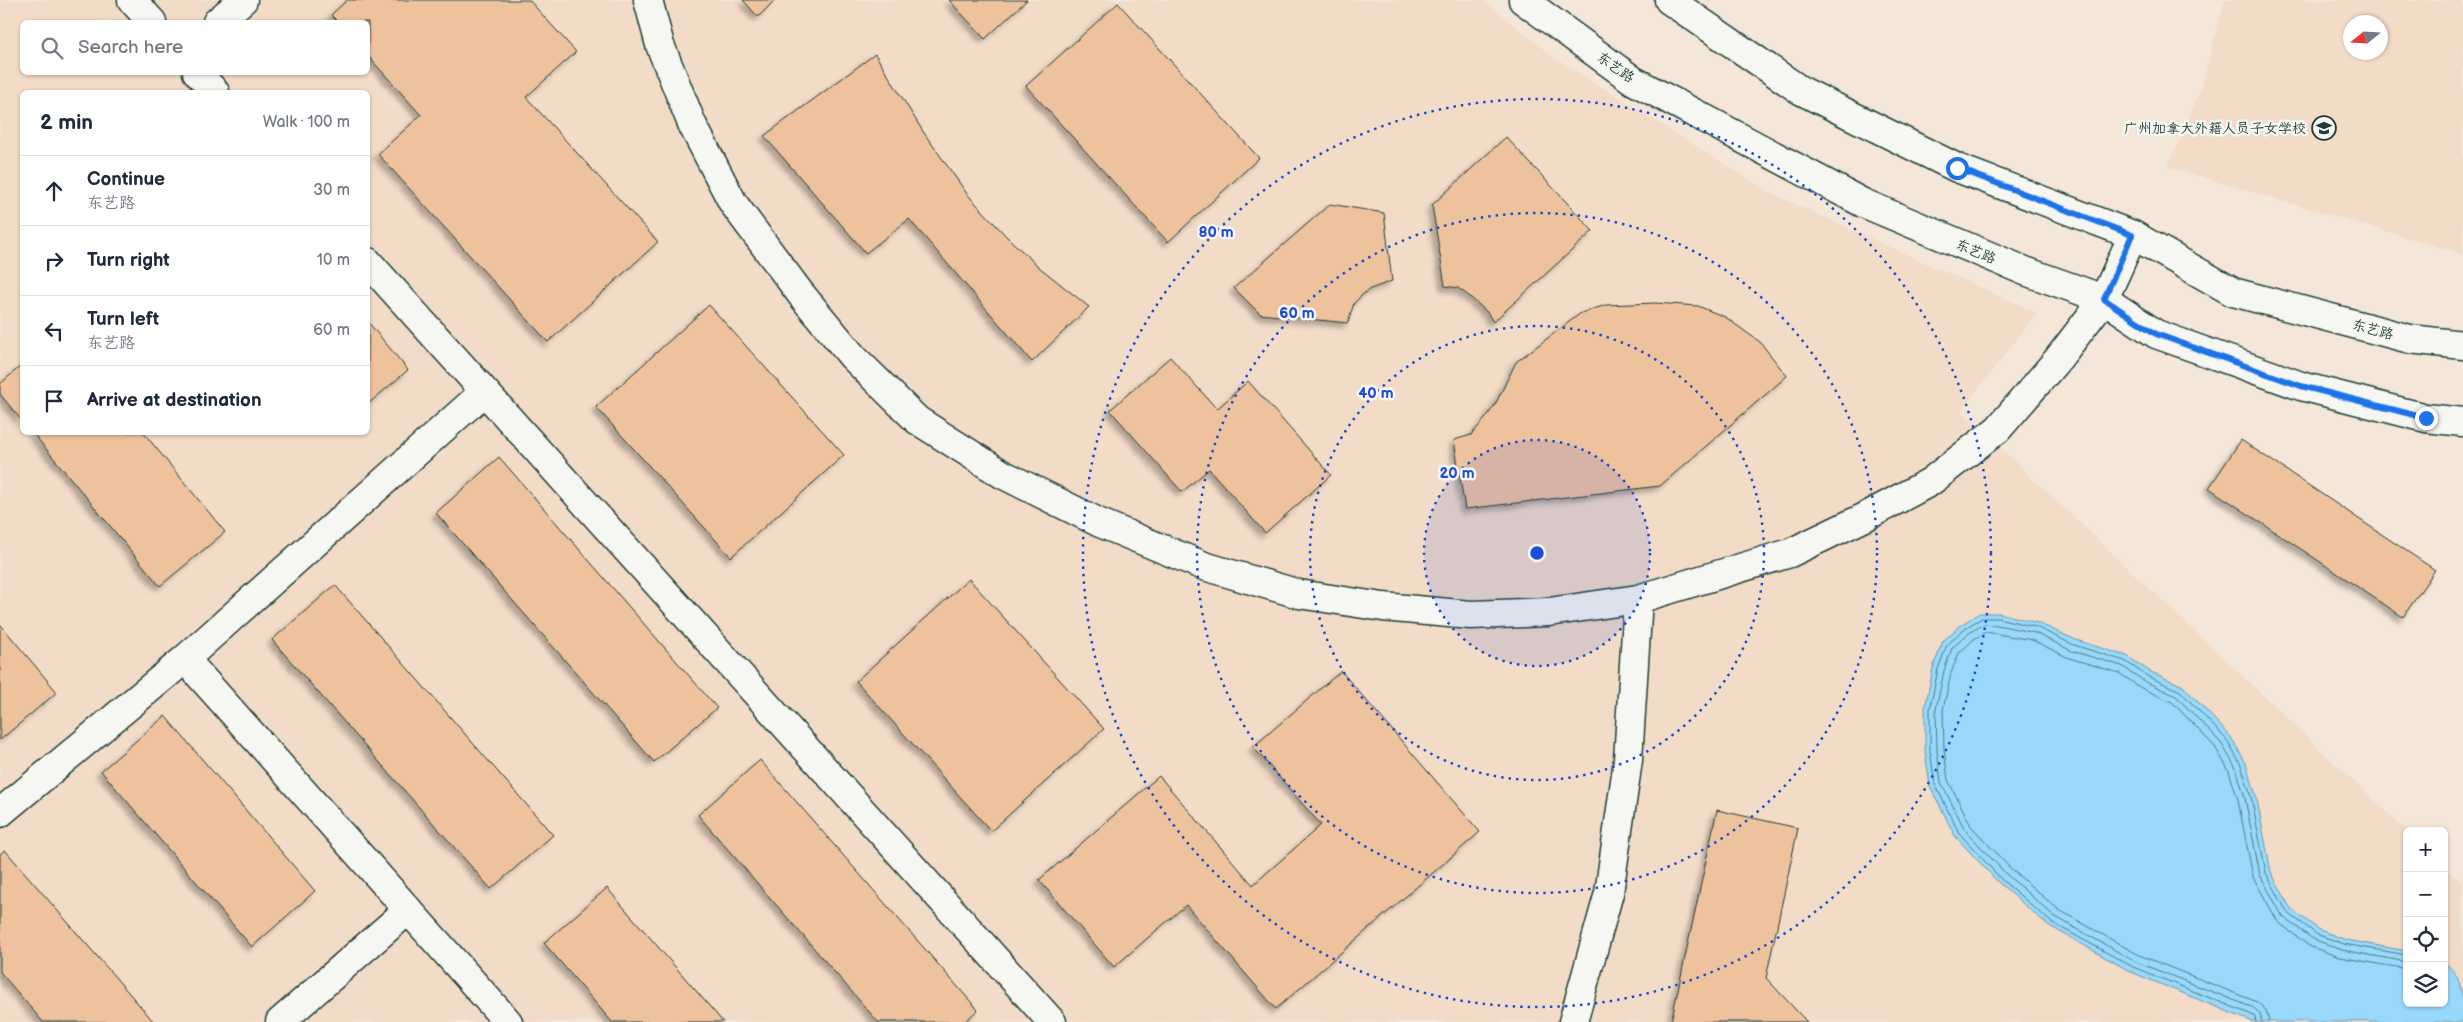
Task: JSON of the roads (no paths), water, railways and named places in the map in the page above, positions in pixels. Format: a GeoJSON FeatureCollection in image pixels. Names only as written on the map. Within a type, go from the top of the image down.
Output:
{"type":"FeatureCollection","features":[{"type":"Feature","properties":{"kind":"street"},"geometry":{"type":"LineString","coordinates":[[132,0],[150,20]]}},
{"type":"Feature","properties":{"kind":"street"},"geometry":{"type":"LineString","coordinates":[[220,20],[243,0]]}},
{"type":"Feature","properties":{"kind":"street"},"geometry":{"type":"LineString","coordinates":[[648,0],[660,45],[692,124],[733,203],[800,293],[853,357],[917,420],[1002,474],[1100,522],[1204,566],[1299,594],[1383,607],[1471,616],[1549,612],[1638,599],[1790,553],[1865,517],[1930,482],[1998,429],[2058,359],[2104,299],[2132,235]]}},
{"type":"Feature","properties":{"kind":"street","name":"东艺路"},"geometry":{"type":"LineString","coordinates":[[1523,0],[1634,81],[1863,202],[2025,272],[2104,299],[2156,334],[2301,386],[2426,418],[2463,422]]}},
{"type":"Feature","properties":{"kind":"street","name":"东艺路"},"geometry":{"type":"LineString","coordinates":[[1669,0],[1800,90],[1957,168],[2132,235],[2233,292],[2410,339],[2463,345]]}},
{"type":"Feature","properties":{"kind":"street"},"geometry":{"type":"LineString","coordinates":[[200,75],[213,90]]}},
{"type":"Feature","properties":{"kind":"street"},"geometry":{"type":"LineString","coordinates":[[370,264],[1052,1022]]}},
{"type":"Feature","properties":{"kind":"street"},"geometry":{"type":"LineString","coordinates":[[0,813],[184,659],[484,392]]}},
{"type":"Feature","properties":{"kind":"street"},"geometry":{"type":"LineString","coordinates":[[1572,1022],[1609,893],[1628,760],[1638,599]]}},
{"type":"Feature","properties":{"kind":"street"},"geometry":{"type":"LineString","coordinates":[[184,659],[508,1022]]}},
{"type":"Feature","properties":{"kind":"street"},"geometry":{"type":"LineString","coordinates":[[280,1022],[408,910]]}},
{"type":"Feature","properties":{"kind":"water"},"geometry":{"type":"Polygon","coordinates":[[[1980,613],[1999,613],[2038,623],[2076,640],[2127,656],[2149,671],[2183,686],[2230,736],[2246,763],[2256,795],[2271,872],[2291,909],[2318,929],[2346,940],[2403,950],[2403,1007],[2448,1007],[2448,966],[2455,974],[2461,988],[2463,1022],[2253,1022],[2131,972],[2048,925],[1998,882],[1955,836],[1930,786],[1925,751],[1925,708],[1933,668],[1943,641],[1962,624],[1980,613]]]}},
{"type":"Feature","properties":{"kind":"place","name":"广州加拿大外籍人员子女学校"},"geometry":{"type":"Point","coordinates":[2324,128]}}]}
